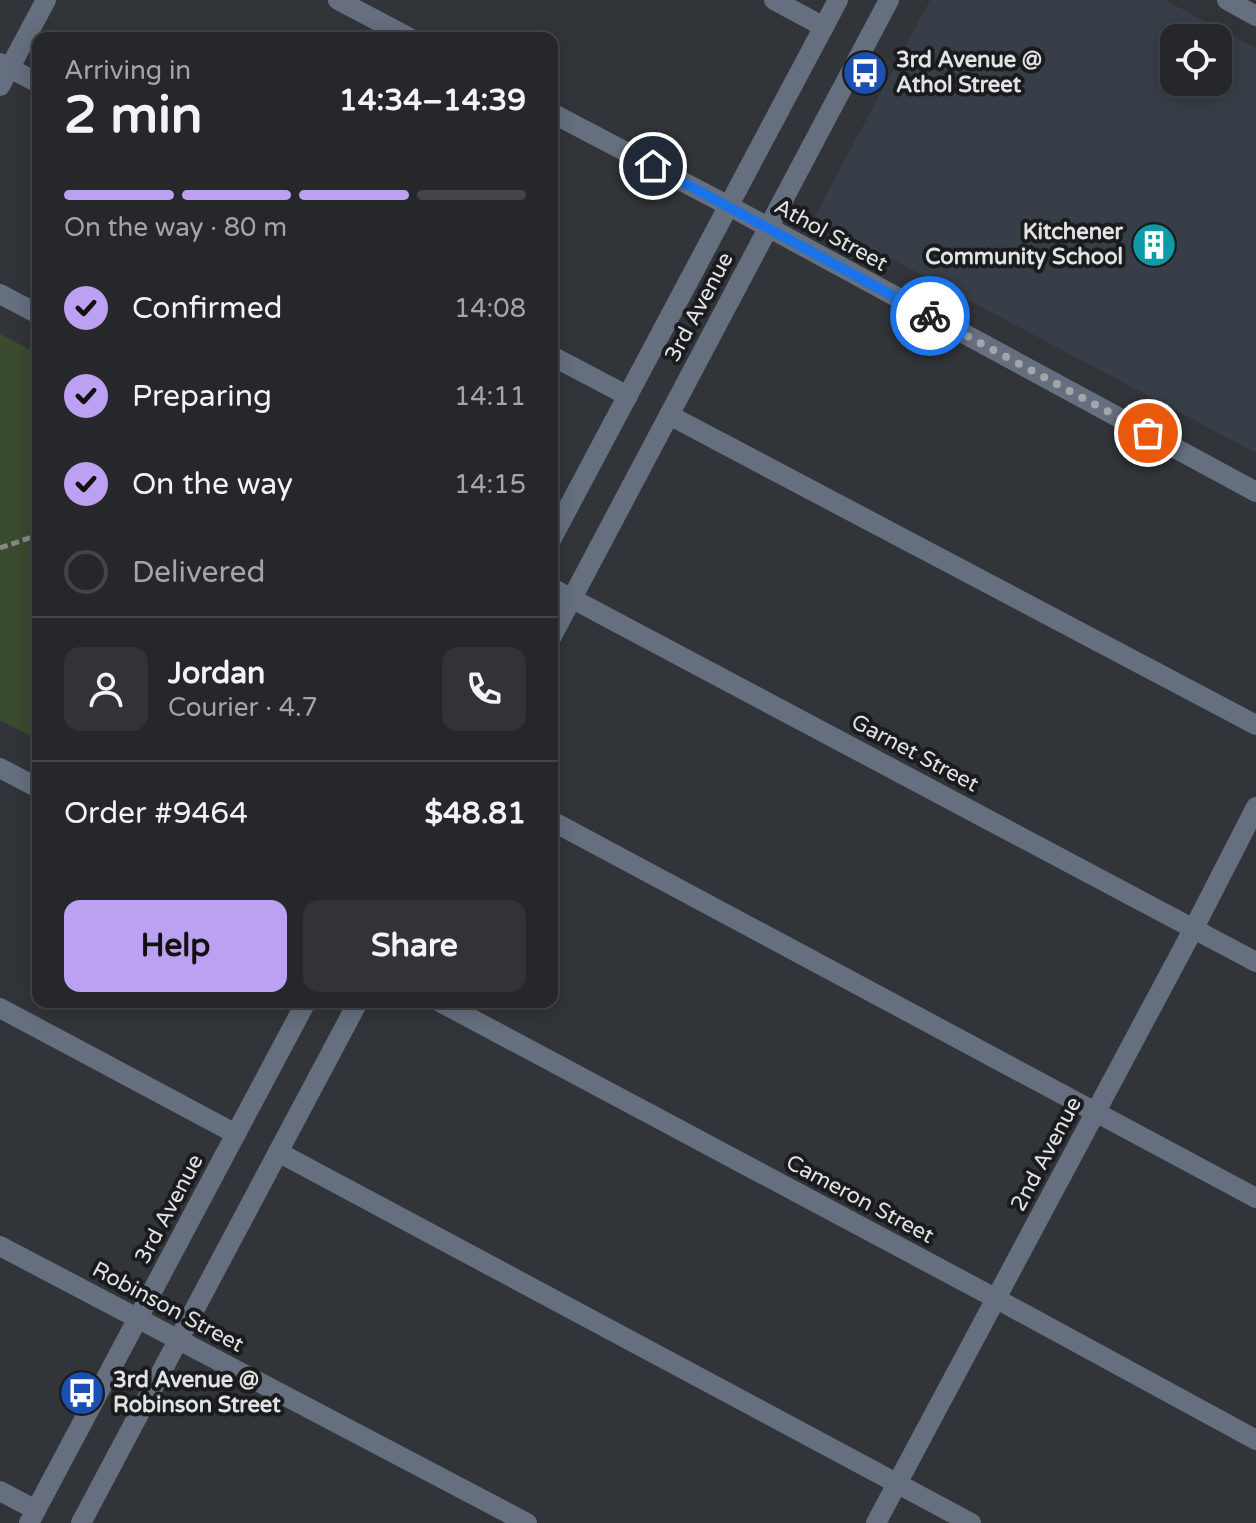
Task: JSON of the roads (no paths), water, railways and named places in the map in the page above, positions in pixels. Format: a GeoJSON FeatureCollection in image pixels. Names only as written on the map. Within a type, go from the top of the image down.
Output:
{"type":"FeatureCollection","features":[{"type":"Feature","properties":{"kind":"street"},"geometry":{"type":"LineString","coordinates":[[32,81],[3,72],[46,0]]}},
{"type":"Feature","properties":{"kind":"street"},"geometry":{"type":"LineString","coordinates":[[338,0],[399,32]]}},
{"type":"Feature","properties":{"kind":"street"},"geometry":{"type":"LineString","coordinates":[[774,0],[824,27]]}},
{"type":"Feature","properties":{"kind":"street","name":"3rd Avenue"},"geometry":{"type":"LineString","coordinates":[[558,527],[838,0]]}},
{"type":"Feature","properties":{"kind":"street","name":"3rd Avenue"},"geometry":{"type":"LineString","coordinates":[[558,625],[889,0]]}},
{"type":"Feature","properties":{"kind":"street"},"geometry":{"type":"LineString","coordinates":[[1227,0],[1256,16]]}},
{"type":"Feature","properties":{"kind":"street","name":"Athol Street"},"geometry":{"type":"LineString","coordinates":[[558,116],[1256,492]]}},
{"type":"Feature","properties":{"kind":"street"},"geometry":{"type":"LineString","coordinates":[[0,294],[32,311]]}},
{"type":"Feature","properties":{"kind":"street"},"geometry":{"type":"LineString","coordinates":[[558,359],[628,396]]}},
{"type":"Feature","properties":{"kind":"street"},"geometry":{"type":"LineString","coordinates":[[669,415],[1256,725]]}},
{"type":"Feature","properties":{"kind":"street","name":"Garnet Street"},"geometry":{"type":"LineString","coordinates":[[558,591],[1256,962]]}},
{"type":"Feature","properties":{"kind":"street"},"geometry":{"type":"LineString","coordinates":[[0,768],[32,785]]}},
{"type":"Feature","properties":{"kind":"street","name":"2nd Avenue"},"geometry":{"type":"LineString","coordinates":[[876,1523],[1256,807]]}},
{"type":"Feature","properties":{"kind":"street"},"geometry":{"type":"LineString","coordinates":[[558,824],[1256,1198]]}},
{"type":"Feature","properties":{"kind":"street"},"geometry":{"type":"LineString","coordinates":[[0,1008],[236,1134]]}},
{"type":"Feature","properties":{"kind":"street","name":"3rd Avenue"},"geometry":{"type":"LineString","coordinates":[[32,1516],[303,1008]]}},
{"type":"Feature","properties":{"kind":"street"},"geometry":{"type":"LineString","coordinates":[[81,1523],[355,1008]]}},
{"type":"Feature","properties":{"kind":"street","name":"Cameron Street"},"geometry":{"type":"LineString","coordinates":[[451,1008],[1256,1440]]}},
{"type":"Feature","properties":{"kind":"street"},"geometry":{"type":"LineString","coordinates":[[278,1152],[971,1523]]}},
{"type":"Feature","properties":{"kind":"street","name":"Robinson Street"},"geometry":{"type":"LineString","coordinates":[[0,1246],[527,1523]]}},
{"type":"Feature","properties":{"kind":"street"},"geometry":{"type":"LineString","coordinates":[[0,1491],[32,1516]]}},
{"type":"Feature","properties":{"kind":"place","name":"3rd Avenue @ Athol Street"},"geometry":{"type":"Point","coordinates":[865,73]}},
{"type":"Feature","properties":{"kind":"place","name":"Kitchener Community School"},"geometry":{"type":"Point","coordinates":[1154,245]}},
{"type":"Feature","properties":{"kind":"place","name":"3rd Avenue @ Robinson Street"},"geometry":{"type":"Point","coordinates":[82,1393]}}]}
